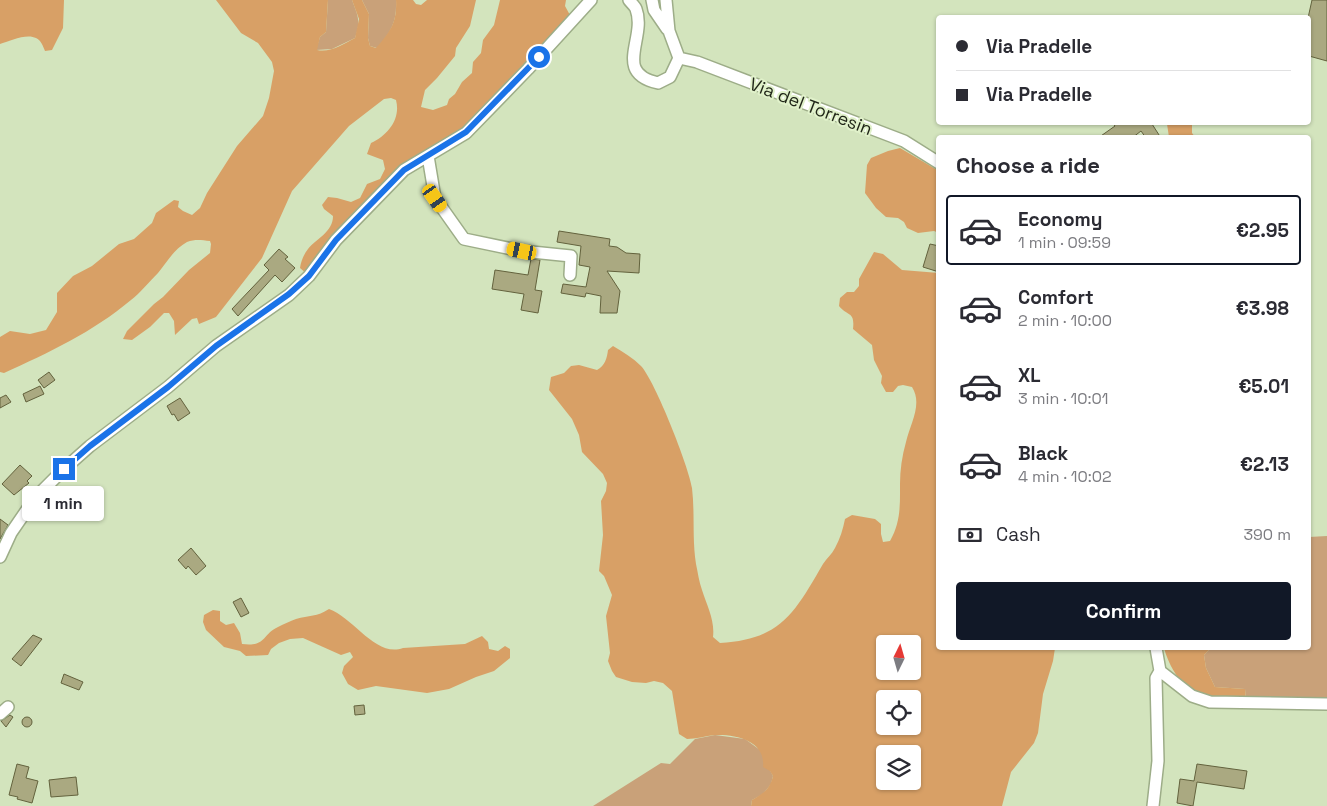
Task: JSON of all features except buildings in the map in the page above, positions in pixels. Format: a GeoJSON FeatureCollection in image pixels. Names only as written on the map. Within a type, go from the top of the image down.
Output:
{"type":"FeatureCollection","features":[{"type":"Feature","properties":{"kind":"street"},"geometry":{"type":"LineString","coordinates":[[0,557],[11,533],[35,498],[64,469],[90,446],[168,387],[216,346],[289,294],[309,276],[336,240],[404,170],[466,132],[528,69],[591,0]]}},
{"type":"Feature","properties":{"kind":"street"},"geometry":{"type":"LineString","coordinates":[[628,0],[636,8],[638,24],[632,60],[637,72],[645,80],[658,83],[670,77],[679,58],[669,31],[666,0]]}},
{"type":"Feature","properties":{"kind":"street"},"geometry":{"type":"LineString","coordinates":[[652,0],[654,10],[669,31]]}},
{"type":"Feature","properties":{"kind":"street","name":"Via del Torresin"},"geometry":{"type":"LineString","coordinates":[[679,58],[697,62],[904,141],[936,161]]}},
{"type":"Feature","properties":{"kind":"street"},"geometry":{"type":"LineString","coordinates":[[428,156],[435,198],[464,239],[522,251],[571,256],[570,275]]}},
{"type":"Feature","properties":{"kind":"street"},"geometry":{"type":"LineString","coordinates":[[1152,806],[1158,761],[1156,678],[1160,671],[1156,650]]}},
{"type":"Feature","properties":{"kind":"street"},"geometry":{"type":"LineString","coordinates":[[1160,671],[1192,696],[1210,702],[1327,704]]}},
{"type":"Feature","properties":{"kind":"shaded area"},"geometry":{"type":"Polygon","coordinates":[[[0,0],[64,0],[63,28],[52,50],[45,51],[39,40],[28,36],[0,44],[0,0]]]}},
{"type":"Feature","properties":{"kind":"shaded area"},"geometry":{"type":"Polygon","coordinates":[[[216,0],[328,0],[326,32],[320,37],[317,50],[322,51],[337,47],[355,38],[359,19],[352,0],[362,0],[369,14],[368,38],[370,46],[376,48],[392,26],[396,0],[413,0],[416,4],[421,5],[427,0],[476,0],[470,26],[456,48],[455,56],[425,90],[421,107],[433,110],[447,105],[449,99],[455,94],[462,82],[472,73],[473,62],[481,53],[483,40],[494,25],[500,0],[566,0],[565,6],[571,17],[468,126],[409,167],[307,274],[300,268],[304,255],[327,231],[332,222],[333,216],[322,205],[328,197],[351,202],[360,198],[367,184],[380,179],[385,169],[383,160],[367,154],[371,143],[383,136],[392,126],[397,114],[396,100],[391,98],[384,99],[349,126],[292,191],[262,258],[216,317],[199,324],[197,318],[192,319],[175,335],[174,321],[169,313],[164,313],[150,327],[132,340],[123,339],[127,331],[154,304],[189,270],[210,253],[210,241],[190,241],[174,252],[158,273],[116,312],[70,341],[4,373],[0,372],[0,337],[10,331],[30,334],[46,330],[57,312],[57,293],[73,276],[92,266],[119,244],[134,239],[152,223],[156,213],[174,200],[179,201],[178,207],[192,215],[200,208],[207,193],[237,146],[263,116],[269,98],[274,71],[272,62],[258,43],[241,33],[216,0]]]}},
{"type":"Feature","properties":{"kind":"shaded area"},"geometry":{"type":"Polygon","coordinates":[[[328,0],[352,0],[358,19],[357,32],[355,38],[332,49],[316,50],[320,37],[326,32],[328,0]]]}},
{"type":"Feature","properties":{"kind":"shaded area"},"geometry":{"type":"Polygon","coordinates":[[[362,0],[396,0],[394,21],[386,37],[377,48],[370,46],[368,38],[369,14],[362,0]]]}},
{"type":"Feature","properties":{"kind":"shaded area"},"geometry":{"type":"Polygon","coordinates":[[[1167,125],[1192,125],[1194,135],[1169,135],[1167,125]]]}},
{"type":"Feature","properties":{"kind":"shaded area"},"geometry":{"type":"Polygon","coordinates":[[[900,148],[936,169],[936,232],[918,233],[907,228],[904,222],[898,218],[886,217],[876,208],[865,193],[867,165],[871,158],[900,148]]]}},
{"type":"Feature","properties":{"kind":"shaded area"},"geometry":{"type":"Polygon","coordinates":[[[874,252],[883,254],[902,270],[936,273],[936,650],[1055,650],[1043,694],[1038,733],[1034,743],[1011,772],[1002,806],[751,806],[752,800],[768,788],[773,776],[770,771],[763,767],[763,758],[755,745],[740,738],[723,735],[687,739],[679,734],[672,691],[663,683],[654,681],[646,683],[632,682],[616,677],[608,661],[610,653],[606,616],[612,595],[604,576],[599,571],[603,535],[601,501],[606,491],[607,483],[603,474],[582,452],[579,435],[572,419],[549,390],[551,377],[564,373],[571,366],[579,365],[597,370],[604,364],[608,350],[613,346],[641,366],[662,406],[690,477],[693,497],[696,564],[701,587],[712,619],[713,637],[720,643],[741,641],[772,629],[794,609],[834,550],[840,538],[845,519],[852,515],[875,519],[881,524],[883,542],[890,541],[894,534],[900,506],[902,463],[906,442],[915,414],[916,400],[912,387],[903,385],[898,386],[893,392],[886,392],[881,383],[882,376],[874,360],[872,345],[853,329],[852,317],[839,306],[840,298],[847,292],[854,292],[859,286],[859,279],[874,252]]]}},
{"type":"Feature","properties":{"kind":"shaded area"},"geometry":{"type":"Polygon","coordinates":[[[1327,536],[1327,701],[1246,700],[1245,689],[1215,687],[1206,668],[1204,655],[1209,650],[1311,650],[1311,537],[1327,536]]]}},
{"type":"Feature","properties":{"kind":"shaded area"},"geometry":{"type":"Polygon","coordinates":[[[329,609],[347,620],[374,642],[393,650],[465,644],[482,636],[488,642],[489,649],[498,651],[505,646],[510,649],[510,658],[494,671],[449,689],[427,693],[376,686],[358,690],[348,684],[342,673],[344,666],[353,657],[350,652],[341,655],[303,638],[290,639],[279,643],[271,649],[268,655],[246,656],[240,651],[224,647],[206,630],[203,622],[204,615],[213,610],[220,611],[220,621],[226,625],[234,623],[240,633],[242,644],[256,644],[273,630],[287,623],[329,609]]]}},
{"type":"Feature","properties":{"kind":"shaded area"},"geometry":{"type":"Polygon","coordinates":[[[1165,650],[1209,650],[1204,655],[1206,668],[1215,687],[1245,689],[1246,700],[1212,698],[1195,693],[1177,676],[1165,650]]]}},
{"type":"Feature","properties":{"kind":"shaded area"},"geometry":{"type":"Polygon","coordinates":[[[715,735],[745,739],[760,750],[773,776],[771,784],[763,794],[752,800],[751,806],[593,806],[661,763],[670,764],[695,739],[715,735]]]}},
{"type":"Feature","properties":{"kind":"route"},"geometry":{"type":"LineString","coordinates":[[64,469],[90,446],[168,387],[216,346],[289,294],[309,276],[336,240],[404,170],[466,132],[539,57]]}}]}
